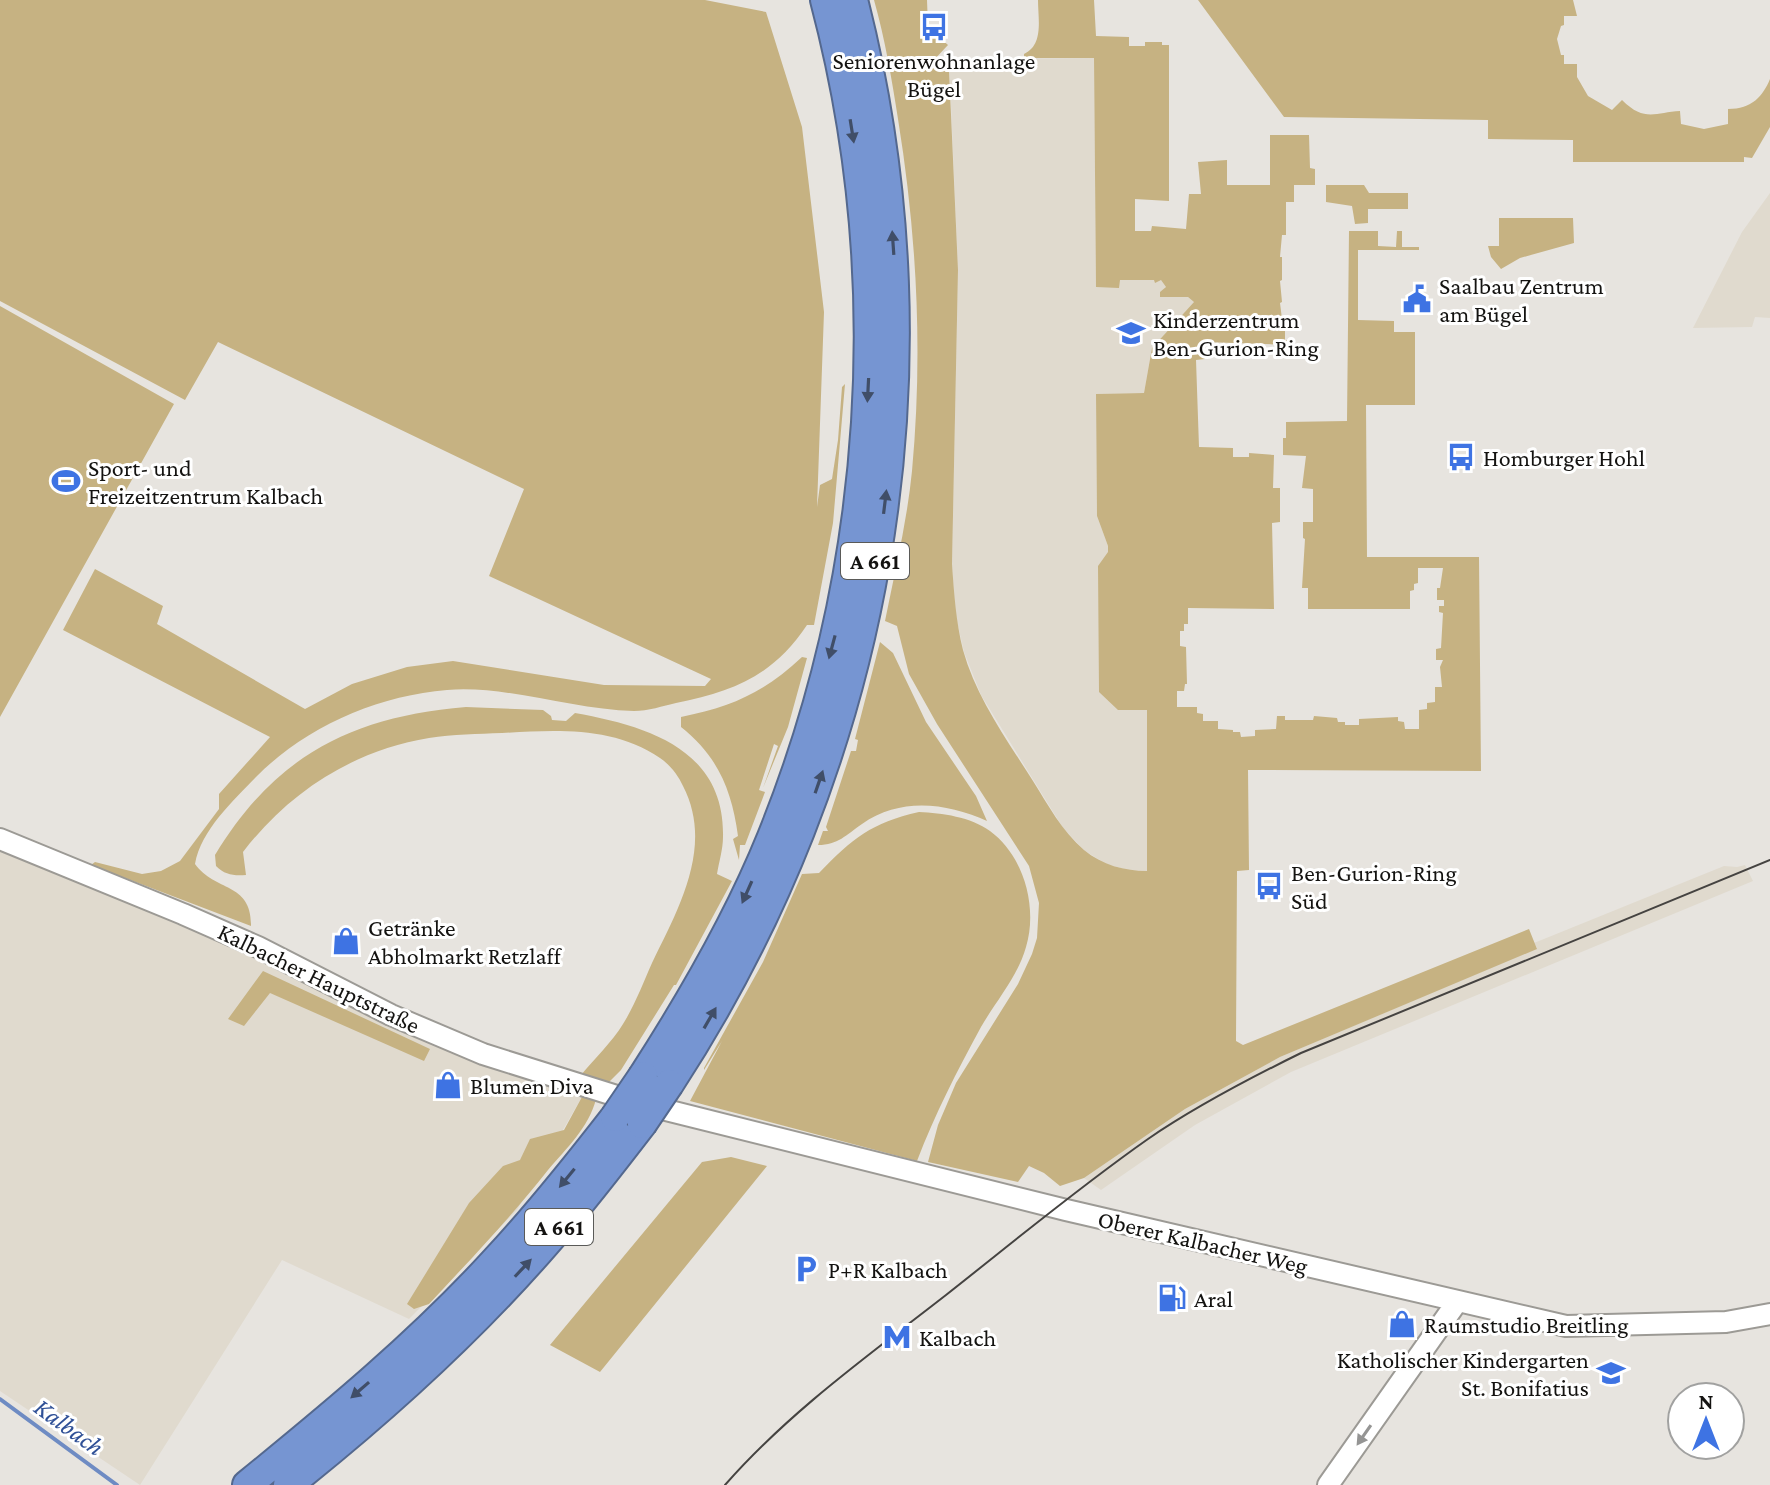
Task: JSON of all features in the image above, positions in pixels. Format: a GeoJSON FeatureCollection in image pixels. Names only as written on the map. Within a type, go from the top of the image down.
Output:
{"type":"FeatureCollection","features":[{"type":"Feature","properties":{"kind":"highway","name":"A 661"},"geometry":{"type":"LineString","coordinates":[[642,1101],[772,837],[836,636],[851,552],[866,426],[870,356],[868,274],[862,194],[837,48],[825,0]]}},
{"type":"Feature","properties":{"kind":"highway","name":"A 661"},"geometry":{"type":"LineString","coordinates":[[288,1485],[331,1451],[430,1344],[545,1245],[642,1101],[735,975],[775,892],[814,796],[836,731],[865,616],[881,535],[893,427],[895,274],[889,201],[878,121],[853,0]]}},
{"type":"Feature","properties":{"kind":"highway","name":"A 661"},"geometry":{"type":"LineString","coordinates":[[247,1485],[430,1344]]}},
{"type":"Feature","properties":{"kind":"street","name":"Kalbacher Hauptstraße"},"geometry":{"type":"LineString","coordinates":[[0,839],[208,925],[391,1015],[483,1054],[642,1101]]}},
{"type":"Feature","properties":{"kind":"street","name":"Oberer Kalbacher Weg"},"geometry":{"type":"LineString","coordinates":[[642,1101],[1057,1208],[1566,1326],[1726,1322],[1770,1314]]}},
{"type":"Feature","properties":{"kind":"street"},"geometry":{"type":"LineString","coordinates":[[1328,1485],[1457,1302]]}},
{"type":"Feature","properties":{"kind":"shaded area"},"geometry":{"type":"Polygon","coordinates":[[[0,0],[705,0],[766,12],[802,127],[824,312],[817,507],[820,485],[832,479],[842,387],[845,384],[833,523],[814,625],[807,625],[780,657],[750,679],[716,693],[650,709],[611,710],[493,691],[447,690],[395,699],[344,716],[321,728],[298,742],[257,776],[220,816],[198,851],[195,864],[203,873],[239,894],[250,912],[251,926],[91,865],[95,862],[142,874],[161,871],[180,861],[219,809],[219,794],[270,737],[63,630],[95,569],[163,606],[157,624],[305,709],[352,684],[407,667],[453,661],[604,685],[705,686],[711,679],[489,576],[524,489],[218,342],[185,400],[0,301],[0,0]]]}},
{"type":"Feature","properties":{"kind":"shaded area"},"geometry":{"type":"Polygon","coordinates":[[[874,0],[927,0],[928,27],[948,45],[933,61],[949,70],[958,270],[952,564],[963,650],[976,685],[1003,734],[1056,817],[1084,850],[1114,866],[1147,871],[1147,710],[1118,710],[1099,692],[1098,566],[1108,552],[1108,546],[1097,516],[1096,394],[1144,393],[1152,348],[1194,302],[1188,297],[1160,297],[1160,292],[1166,287],[1161,280],[1155,283],[1154,280],[1120,280],[1119,288],[1096,287],[1094,58],[1024,58],[1037,38],[1038,0],[1094,0],[1096,36],[1129,37],[1129,46],[1145,46],[1145,42],[1169,45],[1169,201],[1135,199],[1135,231],[1151,231],[1152,226],[1186,229],[1189,194],[1201,194],[1198,162],[1227,160],[1227,185],[1270,185],[1270,135],[1309,135],[1310,168],[1315,169],[1315,185],[1294,185],[1294,202],[1286,202],[1286,235],[1282,235],[1280,257],[1280,303],[1282,319],[1285,319],[1285,340],[1290,340],[1290,345],[1205,342],[1205,359],[1196,360],[1199,447],[1233,448],[1233,457],[1249,457],[1249,453],[1274,455],[1273,488],[1280,488],[1280,522],[1272,523],[1274,609],[1188,608],[1188,624],[1184,624],[1184,631],[1180,631],[1180,646],[1186,647],[1187,684],[1184,691],[1177,691],[1177,707],[1197,707],[1197,713],[1203,714],[1203,721],[1218,721],[1218,729],[1240,732],[1241,737],[1255,736],[1255,730],[1276,729],[1277,716],[1285,716],[1285,720],[1313,720],[1314,716],[1337,718],[1345,725],[1359,725],[1359,719],[1398,717],[1398,721],[1404,722],[1405,729],[1419,729],[1419,710],[1427,709],[1427,703],[1435,702],[1435,687],[1442,687],[1440,667],[1443,660],[1436,660],[1436,649],[1441,648],[1443,613],[1439,612],[1439,606],[1444,606],[1444,600],[1437,600],[1437,588],[1440,588],[1443,568],[1418,568],[1418,583],[1410,591],[1410,609],[1308,609],[1308,588],[1302,588],[1303,522],[1313,522],[1313,489],[1302,488],[1306,456],[1283,455],[1283,438],[1286,438],[1286,422],[1347,421],[1349,231],[1378,231],[1378,246],[1396,247],[1397,231],[1402,231],[1402,247],[1419,247],[1419,250],[1358,250],[1358,320],[1394,321],[1394,332],[1415,332],[1415,405],[1366,405],[1367,557],[1479,557],[1481,771],[1248,770],[1249,870],[1237,871],[1236,1041],[1243,1045],[1529,929],[1537,949],[1280,1057],[1185,1109],[1084,1178],[1060,1186],[1029,1166],[1018,1182],[928,1162],[938,1125],[956,1083],[1018,984],[1032,954],[1037,938],[1039,903],[1029,866],[937,724],[909,674],[897,626],[885,621],[912,471],[917,339],[914,251],[905,163],[888,60],[874,0]]]}},
{"type":"Feature","properties":{"kind":"shaded area"},"geometry":{"type":"Polygon","coordinates":[[[1198,0],[1573,0],[1577,16],[1564,16],[1564,25],[1557,39],[1561,55],[1564,55],[1564,64],[1577,64],[1577,77],[1588,96],[1612,110],[1622,100],[1644,114],[1680,111],[1681,124],[1704,129],[1728,124],[1728,109],[1750,104],[1764,91],[1770,79],[1770,127],[1752,158],[1744,157],[1744,162],[1573,162],[1573,140],[1488,139],[1488,120],[1284,117],[1198,0]]]}},
{"type":"Feature","properties":{"kind":"shaded area"},"geometry":{"type":"Polygon","coordinates":[[[1094,58],[1096,286],[1119,287],[1119,280],[1161,280],[1166,287],[1160,297],[1188,297],[1194,302],[1152,348],[1144,393],[1096,394],[1097,516],[1108,546],[1118,710],[1147,710],[1147,871],[1106,864],[1085,851],[1063,828],[981,695],[964,652],[955,613],[952,564],[958,270],[949,59],[1094,58]]]}},
{"type":"Feature","properties":{"kind":"shaded area"},"geometry":{"type":"Polygon","coordinates":[[[1326,185],[1364,185],[1369,193],[1408,193],[1408,209],[1368,209],[1368,223],[1355,224],[1352,206],[1326,202],[1326,185]]]}},
{"type":"Feature","properties":{"kind":"shaded area"},"geometry":{"type":"Polygon","coordinates":[[[1770,193],[1770,318],[1755,317],[1752,327],[1693,328],[1742,232],[1770,193]]]}},
{"type":"Feature","properties":{"kind":"shaded area"},"geometry":{"type":"Polygon","coordinates":[[[1499,218],[1573,218],[1574,243],[1520,258],[1501,269],[1491,257],[1488,246],[1499,246],[1499,218]]]}},
{"type":"Feature","properties":{"kind":"shaded area","name":"Sport- und Freizeitzentrum Kalbach"},"geometry":{"type":"Polygon","coordinates":[[[0,306],[174,404],[0,717],[0,306]]]}},
{"type":"Feature","properties":{"kind":"shaded area"},"geometry":{"type":"Polygon","coordinates":[[[880,642],[893,653],[926,722],[976,796],[987,821],[956,810],[908,806],[877,815],[836,841],[818,845],[823,831],[828,831],[826,827],[851,751],[856,751],[858,740],[855,739],[880,642]]]}},
{"type":"Feature","properties":{"kind":"shaded area"},"geometry":{"type":"Polygon","coordinates":[[[802,657],[807,658],[788,727],[763,788],[778,746],[774,744],[759,790],[765,792],[745,845],[740,845],[739,860],[733,839],[738,836],[727,789],[714,762],[681,727],[681,717],[747,696],[775,680],[802,657]]]}},
{"type":"Feature","properties":{"kind":"shaded area"},"geometry":{"type":"Polygon","coordinates":[[[466,707],[543,710],[552,720],[566,721],[575,713],[629,725],[677,747],[696,763],[711,782],[720,807],[723,842],[717,874],[732,881],[676,985],[621,1070],[608,1083],[581,1075],[614,1037],[631,1009],[682,899],[694,854],[692,809],[683,786],[667,764],[642,748],[604,735],[563,731],[456,735],[401,744],[349,764],[302,793],[261,830],[243,852],[246,875],[230,874],[216,866],[215,855],[264,791],[320,747],[387,720],[466,707]]]}},
{"type":"Feature","properties":{"kind":"shaded area"},"geometry":{"type":"Polygon","coordinates":[[[919,812],[965,819],[982,826],[1002,842],[1012,854],[1025,883],[1030,916],[1026,947],[1018,968],[963,1060],[917,1161],[690,1101],[722,1041],[704,1068],[763,962],[802,874],[819,873],[842,850],[875,827],[919,812]]]}},
{"type":"Feature","properties":{"kind":"shaded area"},"geometry":{"type":"Polygon","coordinates":[[[0,849],[258,947],[391,1015],[587,1088],[517,1210],[409,1319],[282,1260],[140,1485],[0,1391],[0,849]]]}},
{"type":"Feature","properties":{"kind":"shaded area"},"geometry":{"type":"Polygon","coordinates":[[[1745,865],[1753,881],[1291,1072],[1195,1125],[1101,1190],[1084,1178],[1185,1109],[1280,1057],[1537,948],[1534,943],[1724,866],[1745,865]]]}},
{"type":"Feature","properties":{"kind":"shaded area"},"geometry":{"type":"Polygon","coordinates":[[[263,971],[430,1049],[424,1061],[270,993],[244,1026],[228,1019],[263,971]]]}},
{"type":"Feature","properties":{"kind":"shaded area"},"geometry":{"type":"Polygon","coordinates":[[[583,1095],[596,1099],[588,1119],[569,1146],[429,1304],[414,1309],[407,1304],[469,1203],[503,1166],[520,1160],[530,1139],[564,1130],[583,1095]]]}},
{"type":"Feature","properties":{"kind":"shaded area"},"geometry":{"type":"Polygon","coordinates":[[[731,1157],[767,1166],[600,1372],[550,1345],[702,1162],[731,1157]]]}},
{"type":"Feature","properties":{"kind":"waterway","name":"Kalbach"},"geometry":{"type":"LineString","coordinates":[[0,1399],[117,1485]]}},
{"type":"Feature","properties":{"kind":"tram line"},"geometry":{"type":"LineString","coordinates":[[725,1485],[776,1433],[831,1385],[1096,1177],[1185,1115],[1301,1053],[1770,860]]}},
{"type":"Feature","properties":{"kind":"place","name":"Seniorenwohnanlage Bügel"},"geometry":{"type":"Point","coordinates":[934,27]}},
{"type":"Feature","properties":{"kind":"place","name":"Saalbau Zentrum am Bügel"},"geometry":{"type":"Point","coordinates":[1417,299]}},
{"type":"Feature","properties":{"kind":"place","name":"Kinderzentrum Ben-Gurion-Ring"},"geometry":{"type":"Point","coordinates":[1131,333]}},
{"type":"Feature","properties":{"kind":"place","name":"Homburger Hohl"},"geometry":{"type":"Point","coordinates":[1461,457]}},
{"type":"Feature","properties":{"kind":"place","name":"Sport- und Freizeitzentrum Kalbach"},"geometry":{"type":"Point","coordinates":[66,481]}},
{"type":"Feature","properties":{"kind":"place","name":"Ben-Gurion-Ring Süd"},"geometry":{"type":"Point","coordinates":[1269,886]}},
{"type":"Feature","properties":{"kind":"place","name":"Getränke Abholmarkt Retzlaff"},"geometry":{"type":"Point","coordinates":[346,941]}},
{"type":"Feature","properties":{"kind":"place","name":"Blumen Diva"},"geometry":{"type":"Point","coordinates":[448,1085]}},
{"type":"Feature","properties":{"kind":"place","name":"P+R Kalbach"},"geometry":{"type":"Point","coordinates":[806,1269]}},
{"type":"Feature","properties":{"kind":"place","name":"Aral"},"geometry":{"type":"Point","coordinates":[1172,1298]}},
{"type":"Feature","properties":{"kind":"place","name":"Raumstudio Breitling"},"geometry":{"type":"Point","coordinates":[1402,1324]}},
{"type":"Feature","properties":{"kind":"place","name":"Kalbach"},"geometry":{"type":"Point","coordinates":[897,1337]}},
{"type":"Feature","properties":{"kind":"place","name":"Katholischer Kindergarten St. Bonifatius"},"geometry":{"type":"Point","coordinates":[1611,1373]}}]}
